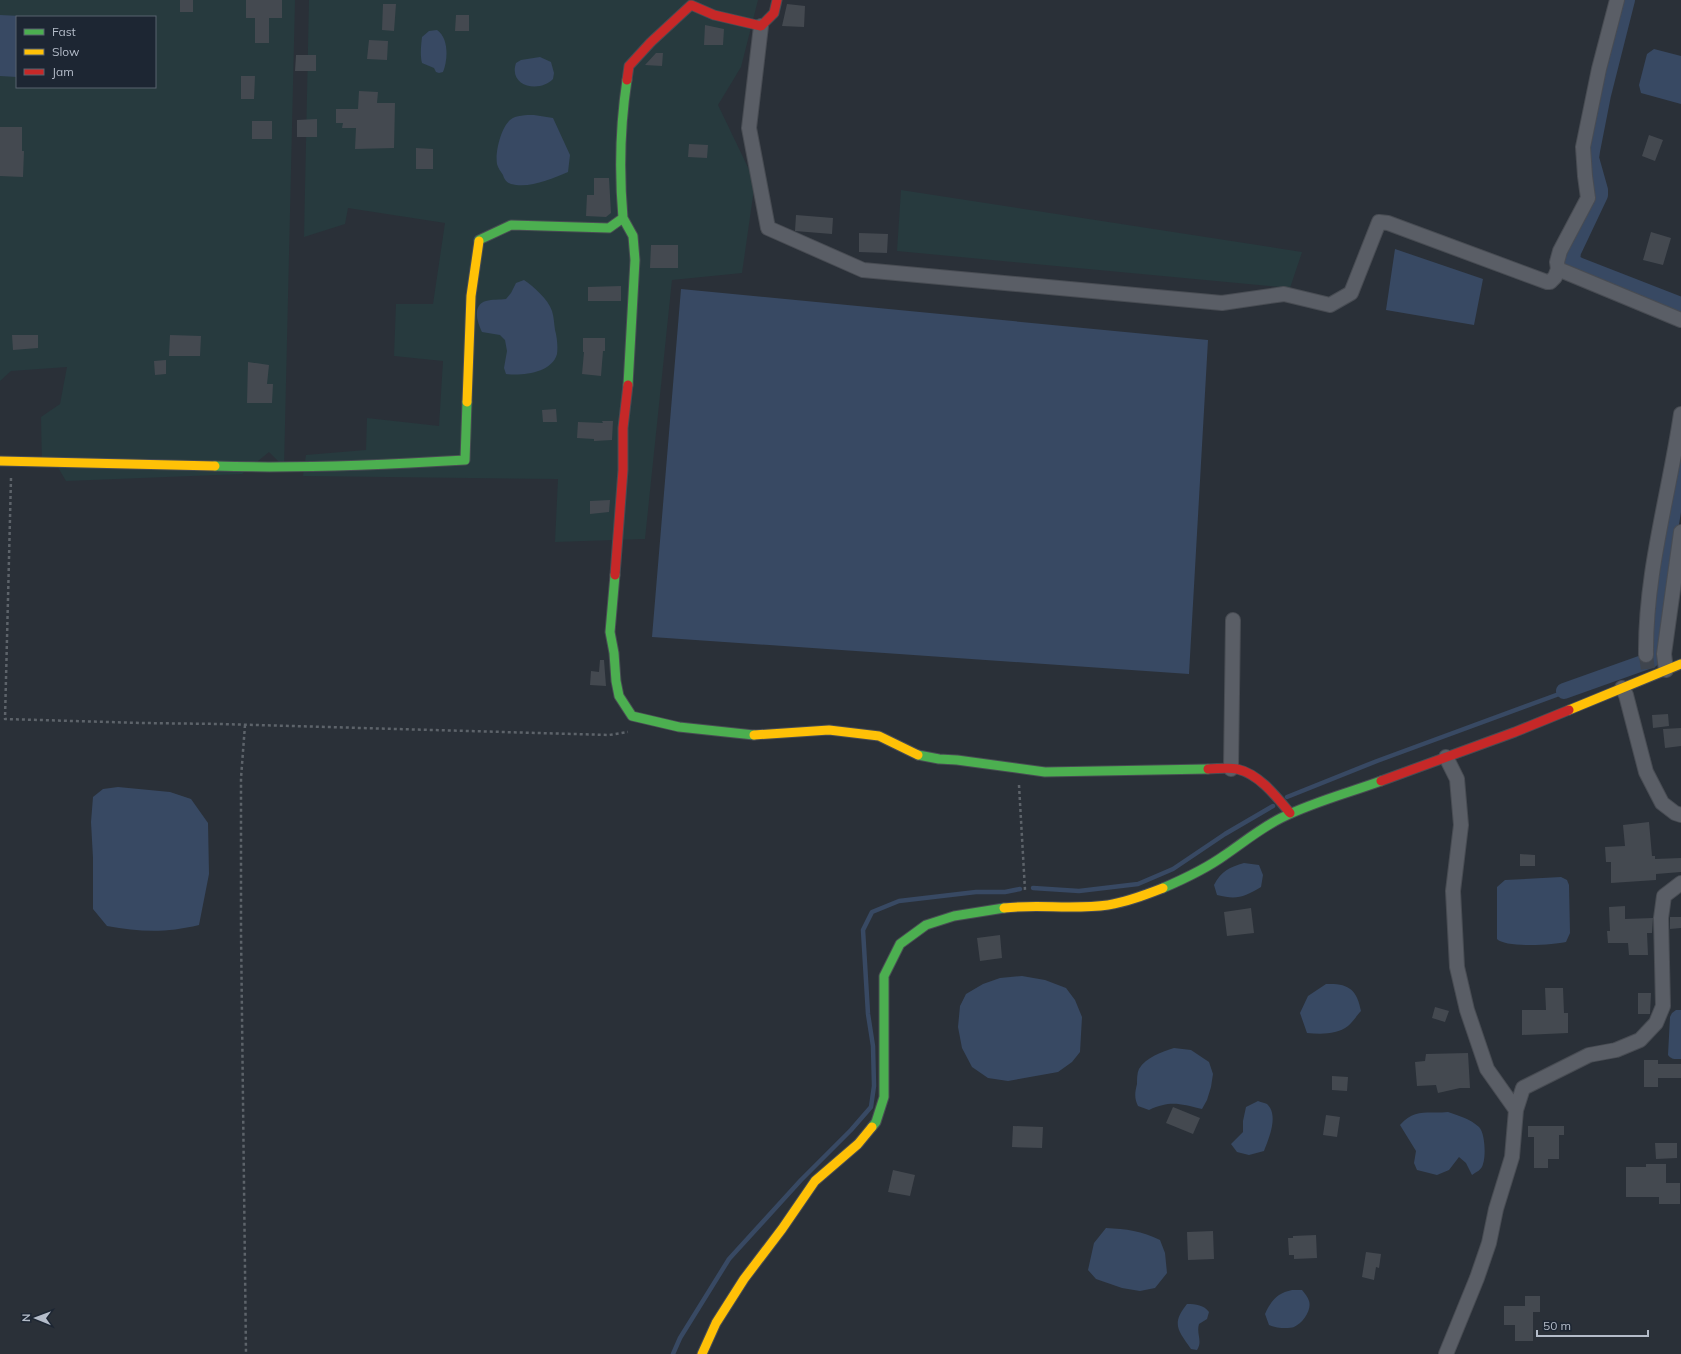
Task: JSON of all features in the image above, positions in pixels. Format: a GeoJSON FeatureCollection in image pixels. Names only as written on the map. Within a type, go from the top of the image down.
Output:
{"type":"FeatureCollection","features":[{"type":"Feature","properties":{"kind":"street"},"geometry":{"type":"LineString","coordinates":[[777,0],[774,13],[761,26],[748,128],[768,228],[863,270],[1222,303],[1284,294],[1330,305],[1351,293],[1379,222],[1388,223],[1547,282],[1550,282],[1555,277],[1558,269],[1557,262],[1560,251],[1588,198],[1585,176],[1584,147],[1599,69],[1617,0]]}},
{"type":"Feature","properties":{"kind":"street"},"geometry":{"type":"LineString","coordinates":[[761,26],[714,15],[691,5],[651,42],[629,66],[622,113],[620,187],[623,218],[633,236],[635,260],[630,372],[623,428],[623,470],[610,632],[619,696],[632,716],[679,727],[749,735],[829,730],[879,736],[915,754],[939,759],[1045,772],[1231,769],[1244,771],[1261,781],[1290,814]]}},
{"type":"Feature","properties":{"kind":"street"},"geometry":{"type":"LineString","coordinates":[[0,461],[274,468],[403,464],[465,460],[471,296],[479,240],[511,225],[609,228],[623,218]]}},
{"type":"Feature","properties":{"kind":"street"},"geometry":{"type":"LineString","coordinates":[[1558,269],[1681,320]]}},
{"type":"Feature","properties":{"kind":"street"},"geometry":{"type":"LineString","coordinates":[[1646,655],[1646,634],[1653,561],[1681,414]]}},
{"type":"Feature","properties":{"kind":"street"},"geometry":{"type":"LineString","coordinates":[[1666,670],[1664,654],[1681,532]]}},
{"type":"Feature","properties":{"kind":"street"},"geometry":{"type":"LineString","coordinates":[[1231,769],[1233,620]]}},
{"type":"Feature","properties":{"kind":"street"},"geometry":{"type":"LineString","coordinates":[[702,1354],[716,1323],[744,1279],[782,1229],[815,1181],[858,1144],[876,1122],[884,1098],[884,976],[900,944],[926,925],[954,916],[1024,906],[1065,907],[1107,905],[1135,899],[1177,882],[1224,856],[1251,836],[1307,806],[1515,732],[1681,664]]}},
{"type":"Feature","properties":{"kind":"street"},"geometry":{"type":"LineString","coordinates":[[1622,688],[1626,695],[1646,772],[1662,803],[1675,813],[1681,815]]}},
{"type":"Feature","properties":{"kind":"street"},"geometry":{"type":"LineString","coordinates":[[1446,757],[1457,780],[1461,825],[1453,891],[1457,967],[1467,1010],[1487,1069],[1516,1110]]}},
{"type":"Feature","properties":{"kind":"street"},"geometry":{"type":"LineString","coordinates":[[1446,1354],[1477,1278],[1489,1243],[1496,1208],[1512,1157],[1516,1110],[1522,1088],[1589,1055],[1616,1050],[1640,1040],[1656,1023],[1663,1006],[1661,925],[1664,896],[1681,883]]}},
{"type":"Feature","properties":{"kind":"path"},"geometry":{"type":"LineString","coordinates":[[12,461],[5,719],[609,736],[630,731]]}},
{"type":"Feature","properties":{"kind":"path"},"geometry":{"type":"LineString","coordinates":[[245,725],[241,778],[241,932],[246,1354]]}},
{"type":"Feature","properties":{"kind":"path"},"geometry":{"type":"LineString","coordinates":[[1018,769],[1022,805],[1025,893],[1024,906]]}},
{"type":"Feature","properties":{"kind":"green space"},"geometry":{"type":"Polygon","coordinates":[[[0,0],[295,0],[284,467],[269,452],[242,474],[66,481],[56,464],[42,466],[41,417],[60,404],[67,367],[11,371],[0,381],[0,0]]]}},
{"type":"Feature","properties":{"kind":"green space"},"geometry":{"type":"Polygon","coordinates":[[[309,0],[758,0],[741,67],[718,105],[755,182],[742,273],[672,280],[645,539],[555,542],[558,479],[303,476],[306,455],[366,450],[367,418],[439,426],[443,361],[394,356],[396,304],[433,304],[445,223],[348,208],[345,224],[304,237],[309,0]]]}},
{"type":"Feature","properties":{"kind":"green space"},"geometry":{"type":"Polygon","coordinates":[[[901,190],[1302,252],[1290,288],[897,251],[901,190]]]}},
{"type":"Feature","properties":{"kind":"water"},"geometry":{"type":"Polygon","coordinates":[[[0,15],[20,16],[16,16],[16,77],[0,76],[0,15]]]}},
{"type":"Feature","properties":{"kind":"water"},"geometry":{"type":"Polygon","coordinates":[[[437,30],[444,38],[446,50],[445,67],[443,72],[439,73],[436,72],[434,68],[422,63],[421,54],[422,37],[429,31],[437,30]]]}},
{"type":"Feature","properties":{"kind":"water"},"geometry":{"type":"Polygon","coordinates":[[[1654,49],[1681,56],[1681,104],[1641,93],[1639,85],[1647,54],[1654,49]]]}},
{"type":"Feature","properties":{"kind":"water"},"geometry":{"type":"Polygon","coordinates":[[[540,57],[551,62],[554,73],[553,79],[541,86],[527,85],[521,82],[517,78],[515,71],[516,63],[521,60],[540,57]]]}},
{"type":"Feature","properties":{"kind":"water"},"geometry":{"type":"Polygon","coordinates":[[[534,115],[553,118],[570,155],[568,172],[532,184],[518,185],[508,183],[497,164],[497,153],[501,134],[512,118],[534,115]]]}},
{"type":"Feature","properties":{"kind":"water"},"geometry":{"type":"Polygon","coordinates":[[[1395,249],[1483,279],[1474,325],[1386,310],[1395,249]]]}},
{"type":"Feature","properties":{"kind":"water"},"geometry":{"type":"Polygon","coordinates":[[[524,280],[540,294],[552,311],[557,339],[557,354],[549,365],[536,372],[528,374],[506,374],[504,368],[507,351],[505,340],[500,335],[482,332],[477,319],[477,310],[482,303],[486,301],[506,299],[516,283],[524,280]]]}},
{"type":"Feature","properties":{"kind":"water"},"geometry":{"type":"Polygon","coordinates":[[[681,289],[1208,340],[1189,674],[652,637],[681,289]]]}},
{"type":"Feature","properties":{"kind":"water"},"geometry":{"type":"Polygon","coordinates":[[[118,787],[170,792],[191,799],[208,823],[209,874],[199,925],[187,928],[153,931],[119,928],[107,926],[93,909],[91,822],[93,797],[103,789],[118,787]]]}},
{"type":"Feature","properties":{"kind":"water"},"geometry":{"type":"Polygon","coordinates":[[[1244,863],[1259,865],[1263,875],[1261,887],[1240,897],[1217,895],[1214,885],[1220,876],[1230,868],[1244,863]]]}},
{"type":"Feature","properties":{"kind":"water"},"geometry":{"type":"Polygon","coordinates":[[[1561,877],[1567,880],[1569,885],[1570,933],[1566,942],[1541,945],[1519,945],[1509,944],[1497,939],[1497,887],[1505,880],[1561,877]]]}},
{"type":"Feature","properties":{"kind":"water"},"geometry":{"type":"Polygon","coordinates":[[[1022,976],[1045,980],[1066,988],[1075,1000],[1082,1017],[1080,1052],[1072,1062],[1058,1072],[1008,1081],[988,1078],[972,1067],[962,1048],[958,1027],[960,1006],[966,994],[983,984],[1000,978],[1022,976]]]}},
{"type":"Feature","properties":{"kind":"water"},"geometry":{"type":"Polygon","coordinates":[[[1326,984],[1346,986],[1350,989],[1357,997],[1361,1011],[1344,1029],[1323,1034],[1307,1033],[1300,1013],[1308,996],[1326,984]]]}},
{"type":"Feature","properties":{"kind":"water"},"geometry":{"type":"Polygon","coordinates":[[[1676,1010],[1681,1010],[1681,1059],[1675,1059],[1669,1057],[1668,1055],[1670,1017],[1676,1010]]]}},
{"type":"Feature","properties":{"kind":"water"},"geometry":{"type":"Polygon","coordinates":[[[1174,1048],[1191,1050],[1209,1062],[1213,1074],[1207,1100],[1202,1109],[1176,1104],[1163,1105],[1149,1110],[1138,1106],[1135,1095],[1137,1074],[1139,1069],[1150,1058],[1174,1048]]]}},
{"type":"Feature","properties":{"kind":"water"},"geometry":{"type":"Polygon","coordinates":[[[1258,1101],[1267,1104],[1271,1109],[1273,1120],[1264,1151],[1249,1155],[1237,1152],[1231,1144],[1243,1132],[1243,1121],[1246,1107],[1258,1101]]]}},
{"type":"Feature","properties":{"kind":"water"},"geometry":{"type":"Polygon","coordinates":[[[1448,1112],[1461,1116],[1476,1124],[1483,1134],[1485,1150],[1484,1160],[1479,1171],[1472,1175],[1466,1163],[1459,1157],[1449,1170],[1437,1175],[1417,1170],[1414,1163],[1416,1151],[1400,1125],[1411,1116],[1417,1114],[1448,1112]]]}},
{"type":"Feature","properties":{"kind":"water"},"geometry":{"type":"Polygon","coordinates":[[[1106,1228],[1134,1231],[1147,1234],[1160,1240],[1165,1253],[1167,1273],[1155,1288],[1140,1291],[1122,1288],[1096,1279],[1088,1270],[1094,1243],[1106,1228]]]}},
{"type":"Feature","properties":{"kind":"water"},"geometry":{"type":"Polygon","coordinates":[[[1292,1290],[1302,1290],[1308,1298],[1310,1305],[1306,1316],[1301,1323],[1294,1327],[1282,1328],[1269,1325],[1265,1314],[1270,1305],[1279,1295],[1292,1290]]]}},
{"type":"Feature","properties":{"kind":"water"},"geometry":{"type":"Polygon","coordinates":[[[1187,1304],[1200,1305],[1209,1312],[1207,1319],[1199,1324],[1199,1347],[1197,1350],[1191,1349],[1178,1327],[1179,1317],[1187,1304]]]}},
{"type":"Feature","properties":{"kind":"building"},"geometry":{"type":"Polygon","coordinates":[[[180,0],[193,0],[193,12],[180,12],[180,0]]]}},
{"type":"Feature","properties":{"kind":"building"},"geometry":{"type":"Polygon","coordinates":[[[246,0],[282,0],[282,18],[269,18],[269,43],[255,43],[255,18],[246,18],[246,0]]]}},
{"type":"Feature","properties":{"kind":"building"},"geometry":{"type":"Polygon","coordinates":[[[383,4],[396,4],[394,31],[382,30],[383,4]]]}},
{"type":"Feature","properties":{"kind":"building"},"geometry":{"type":"Polygon","coordinates":[[[787,4],[805,6],[804,27],[782,26],[787,4]]]}},
{"type":"Feature","properties":{"kind":"building"},"geometry":{"type":"Polygon","coordinates":[[[456,15],[469,15],[469,31],[455,31],[456,15]]]}},
{"type":"Feature","properties":{"kind":"building"},"geometry":{"type":"Polygon","coordinates":[[[705,25],[724,29],[723,45],[704,45],[705,25]]]}},
{"type":"Feature","properties":{"kind":"building"},"geometry":{"type":"Polygon","coordinates":[[[369,40],[388,41],[387,60],[367,59],[369,40]]]}},
{"type":"Feature","properties":{"kind":"building"},"geometry":{"type":"Polygon","coordinates":[[[656,53],[663,53],[662,66],[645,65],[656,53]]]}},
{"type":"Feature","properties":{"kind":"building"},"geometry":{"type":"Polygon","coordinates":[[[296,55],[316,55],[316,71],[295,71],[296,55]]]}},
{"type":"Feature","properties":{"kind":"building"},"geometry":{"type":"Polygon","coordinates":[[[241,76],[255,76],[254,99],[241,99],[241,76]]]}},
{"type":"Feature","properties":{"kind":"building"},"geometry":{"type":"Polygon","coordinates":[[[359,91],[378,92],[377,103],[395,103],[394,148],[355,149],[356,128],[342,128],[343,123],[336,123],[336,109],[358,109],[359,91]]]}},
{"type":"Feature","properties":{"kind":"building"},"geometry":{"type":"Polygon","coordinates":[[[317,119],[317,137],[297,137],[297,120],[317,119]]]}},
{"type":"Feature","properties":{"kind":"building"},"geometry":{"type":"Polygon","coordinates":[[[252,121],[272,121],[272,139],[252,139],[252,121]]]}},
{"type":"Feature","properties":{"kind":"building"},"geometry":{"type":"Polygon","coordinates":[[[0,127],[22,127],[22,151],[24,151],[23,177],[0,176],[0,127]]]}},
{"type":"Feature","properties":{"kind":"building"},"geometry":{"type":"Polygon","coordinates":[[[1649,135],[1663,140],[1655,161],[1642,156],[1649,135]]]}},
{"type":"Feature","properties":{"kind":"building"},"geometry":{"type":"Polygon","coordinates":[[[689,144],[708,145],[707,158],[688,157],[689,144]]]}},
{"type":"Feature","properties":{"kind":"building"},"geometry":{"type":"Polygon","coordinates":[[[416,148],[433,149],[433,169],[416,169],[416,148]]]}},
{"type":"Feature","properties":{"kind":"building"},"geometry":{"type":"Polygon","coordinates":[[[594,178],[609,178],[611,213],[606,217],[586,216],[587,195],[594,195],[594,178]]]}},
{"type":"Feature","properties":{"kind":"building"},"geometry":{"type":"Polygon","coordinates":[[[796,215],[833,218],[832,234],[795,231],[796,215]]]}},
{"type":"Feature","properties":{"kind":"building"},"geometry":{"type":"Polygon","coordinates":[[[1651,232],[1671,238],[1663,265],[1643,260],[1651,232]]]}},
{"type":"Feature","properties":{"kind":"building"},"geometry":{"type":"Polygon","coordinates":[[[859,233],[888,234],[887,253],[859,252],[859,233]]]}},
{"type":"Feature","properties":{"kind":"building"},"geometry":{"type":"Polygon","coordinates":[[[651,245],[678,245],[678,268],[650,268],[651,245]]]}},
{"type":"Feature","properties":{"kind":"building"},"geometry":{"type":"Polygon","coordinates":[[[621,286],[621,301],[588,301],[588,287],[621,286]]]}},
{"type":"Feature","properties":{"kind":"building"},"geometry":{"type":"Polygon","coordinates":[[[12,335],[38,335],[38,348],[13,350],[12,335]]]}},
{"type":"Feature","properties":{"kind":"building"},"geometry":{"type":"Polygon","coordinates":[[[170,335],[201,336],[200,356],[169,356],[170,335]]]}},
{"type":"Feature","properties":{"kind":"building"},"geometry":{"type":"Polygon","coordinates":[[[583,338],[605,338],[605,351],[603,351],[601,376],[582,374],[584,352],[583,338]]]}},
{"type":"Feature","properties":{"kind":"building"},"geometry":{"type":"Polygon","coordinates":[[[166,360],[166,374],[155,375],[154,361],[166,360]]]}},
{"type":"Feature","properties":{"kind":"building"},"geometry":{"type":"Polygon","coordinates":[[[248,362],[269,365],[267,384],[273,384],[272,403],[247,403],[248,362]]]}},
{"type":"Feature","properties":{"kind":"building"},"geometry":{"type":"Polygon","coordinates":[[[556,409],[557,422],[543,422],[542,410],[556,409]]]}},
{"type":"Feature","properties":{"kind":"building"},"geometry":{"type":"Polygon","coordinates":[[[602,421],[613,421],[612,440],[594,441],[594,439],[577,438],[578,422],[603,423],[602,421]]]}},
{"type":"Feature","properties":{"kind":"building"},"geometry":{"type":"Polygon","coordinates":[[[610,500],[609,512],[590,514],[590,501],[610,500]]]}},
{"type":"Feature","properties":{"kind":"building"},"geometry":{"type":"Polygon","coordinates":[[[600,660],[604,660],[606,686],[590,685],[591,671],[599,672],[600,660]]]}},
{"type":"Feature","properties":{"kind":"building"},"geometry":{"type":"Polygon","coordinates":[[[1668,714],[1669,726],[1653,728],[1652,715],[1668,714]]]}},
{"type":"Feature","properties":{"kind":"building"},"geometry":{"type":"Polygon","coordinates":[[[1681,728],[1681,746],[1665,748],[1663,729],[1681,728]]]}},
{"type":"Feature","properties":{"kind":"building"},"geometry":{"type":"Polygon","coordinates":[[[1649,822],[1652,856],[1655,856],[1655,859],[1681,858],[1681,872],[1656,874],[1656,880],[1611,883],[1611,862],[1606,862],[1605,847],[1625,846],[1623,825],[1649,822]]]}},
{"type":"Feature","properties":{"kind":"building"},"geometry":{"type":"Polygon","coordinates":[[[1520,854],[1535,855],[1535,866],[1520,866],[1520,854]]]}},
{"type":"Feature","properties":{"kind":"building"},"geometry":{"type":"Polygon","coordinates":[[[1625,906],[1625,919],[1653,918],[1652,933],[1647,933],[1648,955],[1629,955],[1628,943],[1608,943],[1607,931],[1610,931],[1609,907],[1625,906]]]}},
{"type":"Feature","properties":{"kind":"building"},"geometry":{"type":"Polygon","coordinates":[[[1251,908],[1254,933],[1227,936],[1224,912],[1251,908]]]}},
{"type":"Feature","properties":{"kind":"building"},"geometry":{"type":"Polygon","coordinates":[[[1670,917],[1681,917],[1681,928],[1670,929],[1670,917]]]}},
{"type":"Feature","properties":{"kind":"building"},"geometry":{"type":"Polygon","coordinates":[[[1000,935],[1002,958],[980,961],[977,938],[1000,935]]]}},
{"type":"Feature","properties":{"kind":"building"},"geometry":{"type":"Polygon","coordinates":[[[1545,988],[1563,988],[1564,1013],[1568,1013],[1568,1033],[1522,1035],[1522,1010],[1546,1010],[1545,988]]]}},
{"type":"Feature","properties":{"kind":"building"},"geometry":{"type":"Polygon","coordinates":[[[1638,993],[1651,993],[1650,1014],[1638,1014],[1638,993]]]}},
{"type":"Feature","properties":{"kind":"building"},"geometry":{"type":"Polygon","coordinates":[[[1435,1007],[1449,1011],[1445,1022],[1432,1018],[1435,1007]]]}},
{"type":"Feature","properties":{"kind":"building"},"geometry":{"type":"Polygon","coordinates":[[[1468,1053],[1470,1088],[1460,1088],[1438,1093],[1436,1085],[1417,1086],[1415,1062],[1425,1061],[1426,1054],[1468,1053]]]}},
{"type":"Feature","properties":{"kind":"building"},"geometry":{"type":"Polygon","coordinates":[[[1644,1060],[1658,1060],[1658,1064],[1681,1064],[1681,1078],[1658,1078],[1658,1087],[1644,1087],[1644,1060]]]}},
{"type":"Feature","properties":{"kind":"building"},"geometry":{"type":"Polygon","coordinates":[[[1332,1076],[1348,1077],[1347,1091],[1332,1090],[1332,1076]]]}},
{"type":"Feature","properties":{"kind":"building"},"geometry":{"type":"Polygon","coordinates":[[[1173,1107],[1200,1118],[1193,1134],[1166,1123],[1173,1107]]]}},
{"type":"Feature","properties":{"kind":"building"},"geometry":{"type":"Polygon","coordinates":[[[1326,1115],[1340,1117],[1337,1137],[1323,1135],[1326,1115]]]}},
{"type":"Feature","properties":{"kind":"building"},"geometry":{"type":"Polygon","coordinates":[[[1013,1126],[1043,1127],[1042,1148],[1012,1147],[1013,1126]]]}},
{"type":"Feature","properties":{"kind":"building"},"geometry":{"type":"Polygon","coordinates":[[[1528,1126],[1564,1126],[1564,1135],[1559,1135],[1559,1159],[1548,1159],[1548,1168],[1534,1168],[1534,1137],[1528,1137],[1528,1126]]]}},
{"type":"Feature","properties":{"kind":"building"},"geometry":{"type":"Polygon","coordinates":[[[1655,1143],[1677,1143],[1677,1158],[1656,1159],[1655,1143]]]}},
{"type":"Feature","properties":{"kind":"building"},"geometry":{"type":"Polygon","coordinates":[[[1646,1164],[1666,1164],[1666,1183],[1680,1183],[1680,1204],[1659,1204],[1659,1197],[1626,1197],[1626,1167],[1646,1167],[1646,1164]]]}},
{"type":"Feature","properties":{"kind":"building"},"geometry":{"type":"Polygon","coordinates":[[[893,1170],[915,1175],[910,1196],[888,1192],[893,1170]]]}},
{"type":"Feature","properties":{"kind":"building"},"geometry":{"type":"Polygon","coordinates":[[[1213,1231],[1214,1259],[1188,1260],[1187,1232],[1213,1231]]]}},
{"type":"Feature","properties":{"kind":"building"},"geometry":{"type":"Polygon","coordinates":[[[1316,1235],[1317,1258],[1294,1259],[1294,1255],[1289,1255],[1288,1238],[1293,1238],[1293,1236],[1316,1235]]]}},
{"type":"Feature","properties":{"kind":"building"},"geometry":{"type":"Polygon","coordinates":[[[1366,1252],[1381,1254],[1379,1268],[1376,1267],[1374,1280],[1362,1277],[1366,1252]]]}},
{"type":"Feature","properties":{"kind":"building"},"geometry":{"type":"Polygon","coordinates":[[[1525,1296],[1540,1296],[1540,1312],[1533,1312],[1533,1341],[1515,1341],[1515,1325],[1504,1325],[1504,1306],[1525,1306],[1525,1296]]]}},
{"type":"Feature","properties":{"kind":"waterway"},"geometry":{"type":"LineString","coordinates":[[1627,0],[1603,95],[1591,158],[1600,195],[1573,252],[1572,261],[1578,265],[1681,305]]}},
{"type":"Feature","properties":{"kind":"waterway"},"geometry":{"type":"LineString","coordinates":[[1564,691],[1651,660],[1659,595],[1681,464]]}},
{"type":"Feature","properties":{"kind":"waterway"},"geometry":{"type":"LineString","coordinates":[[1287,797],[1377,761],[1570,690]]}},
{"type":"Feature","properties":{"kind":"waterway"},"geometry":{"type":"LineString","coordinates":[[1033,888],[1079,891],[1138,884],[1173,869],[1225,834],[1273,806]]}},
{"type":"Feature","properties":{"kind":"waterway"},"geometry":{"type":"LineString","coordinates":[[673,1354],[680,1338],[729,1259],[801,1180],[851,1130],[871,1107],[874,1086],[873,1046],[868,1014],[863,930],[872,912],[899,901],[976,892],[1005,892],[1020,889]]}},
{"type":"Feature","properties":{"kind":"tunnel"},"geometry":{"type":"LineString","coordinates":[[1646,655],[1649,677]]}},
{"type":"Feature","properties":{"kind":"traffic: fast"},"geometry":{"type":"LineString","coordinates":[[479,241],[511,225],[609,228],[623,218],[621,149],[627,80]]}},
{"type":"Feature","properties":{"kind":"traffic: fast"},"geometry":{"type":"LineString","coordinates":[[623,218],[633,236],[635,260],[628,385]]}},
{"type":"Feature","properties":{"kind":"traffic: fast"},"geometry":{"type":"LineString","coordinates":[[215,466],[340,466],[465,460],[467,402]]}},
{"type":"Feature","properties":{"kind":"traffic: fast"},"geometry":{"type":"LineString","coordinates":[[615,575],[610,632],[619,696],[632,716],[679,727],[754,735]]}},
{"type":"Feature","properties":{"kind":"traffic: fast"},"geometry":{"type":"LineString","coordinates":[[918,755],[1045,772],[1208,769]]}},
{"type":"Feature","properties":{"kind":"traffic: fast"},"geometry":{"type":"LineString","coordinates":[[1163,888],[1211,864],[1274,822],[1293,812],[1381,781]]}},
{"type":"Feature","properties":{"kind":"traffic: fast"},"geometry":{"type":"LineString","coordinates":[[872,1127],[876,1122],[884,1097],[884,976],[900,944],[926,925],[954,916],[1004,908]]}},
{"type":"Feature","properties":{"kind":"traffic: slow"},"geometry":{"type":"LineString","coordinates":[[467,402],[471,296],[479,241]]}},
{"type":"Feature","properties":{"kind":"traffic: slow"},"geometry":{"type":"LineString","coordinates":[[0,461],[215,466]]}},
{"type":"Feature","properties":{"kind":"traffic: slow"},"geometry":{"type":"LineString","coordinates":[[1569,710],[1681,664]]}},
{"type":"Feature","properties":{"kind":"traffic: slow"},"geometry":{"type":"LineString","coordinates":[[754,735],[829,730],[879,736],[918,755]]}},
{"type":"Feature","properties":{"kind":"traffic: slow"},"geometry":{"type":"LineString","coordinates":[[1004,908],[1082,907],[1108,905],[1143,896],[1163,888]]}},
{"type":"Feature","properties":{"kind":"traffic: slow"},"geometry":{"type":"LineString","coordinates":[[702,1354],[716,1323],[744,1279],[782,1229],[815,1181],[858,1144],[872,1127]]}},
{"type":"Feature","properties":{"kind":"traffic: jam"},"geometry":{"type":"LineString","coordinates":[[627,80],[629,66],[651,42],[691,5],[714,15],[761,26],[774,13],[777,0]]}},
{"type":"Feature","properties":{"kind":"traffic: jam"},"geometry":{"type":"LineString","coordinates":[[615,575],[623,470],[623,428],[628,385]]}},
{"type":"Feature","properties":{"kind":"traffic: jam"},"geometry":{"type":"LineString","coordinates":[[1381,781],[1515,732],[1569,710]]}},
{"type":"Feature","properties":{"kind":"traffic: jam"},"geometry":{"type":"LineString","coordinates":[[1208,769],[1234,768],[1253,776],[1266,786],[1290,813]]}}]}
